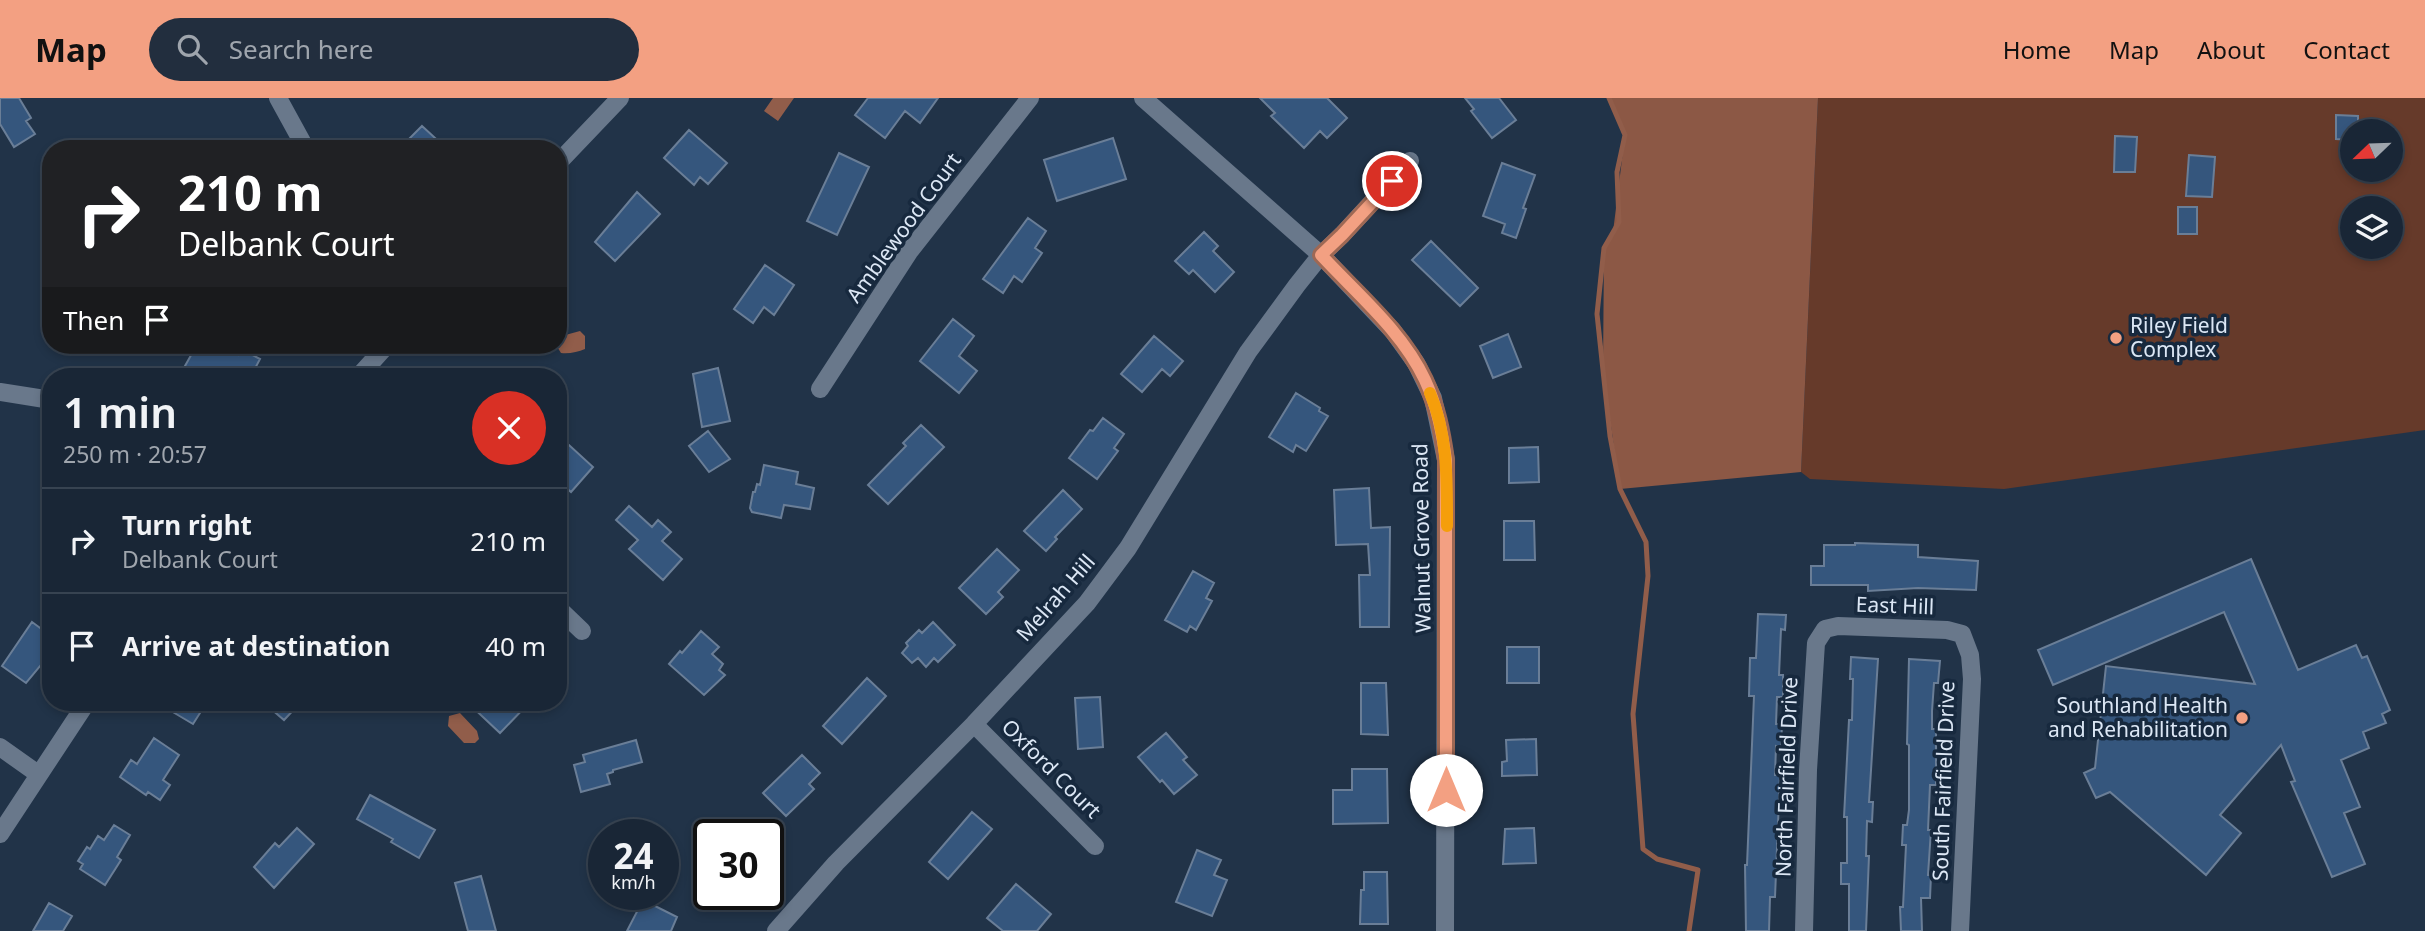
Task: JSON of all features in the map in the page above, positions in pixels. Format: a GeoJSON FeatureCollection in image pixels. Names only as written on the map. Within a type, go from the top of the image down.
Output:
{"type":"FeatureCollection","features":[{"type":"Feature","properties":{"kind":"street"},"geometry":{"type":"LineString","coordinates":[[278,98],[301,140]]}},
{"type":"Feature","properties":{"kind":"street"},"geometry":{"type":"LineString","coordinates":[[567,154],[620,98]]}},
{"type":"Feature","properties":{"kind":"street","name":"Amblewood Court"},"geometry":{"type":"LineString","coordinates":[[820,389],[909,252],[1030,98]]}},
{"type":"Feature","properties":{"kind":"street","name":"Walnut Grove Road"},"geometry":{"type":"LineString","coordinates":[[1143,98],[1321,255],[1393,331],[1416,363],[1433,398],[1446,460],[1445,931]]}},
{"type":"Feature","properties":{"kind":"street","name":"Melrah Hill"},"geometry":{"type":"LineString","coordinates":[[776,931],[809,891],[974,724],[1087,603],[1128,548],[1248,352],[1321,255],[1410,161]]}},
{"type":"Feature","properties":{"kind":"street"},"geometry":{"type":"LineString","coordinates":[[366,368],[379,354]]}},
{"type":"Feature","properties":{"kind":"street"},"geometry":{"type":"LineString","coordinates":[[0,392],[42,399]]}},
{"type":"Feature","properties":{"kind":"street"},"geometry":{"type":"LineString","coordinates":[[567,617],[582,631]]}},
{"type":"Feature","properties":{"kind":"street","name":"East Hill"},"geometry":{"type":"LineString","coordinates":[[1825,629],[1838,626],[1962,634]]}},
{"type":"Feature","properties":{"kind":"street","name":"North Fairfield Drive"},"geometry":{"type":"LineString","coordinates":[[1804,931],[1815,642],[1825,629]]}},
{"type":"Feature","properties":{"kind":"street","name":"South Fairfield Drive"},"geometry":{"type":"LineString","coordinates":[[1960,931],[1972,679],[1970,655],[1962,634]]}},
{"type":"Feature","properties":{"kind":"street"},"geometry":{"type":"LineString","coordinates":[[0,834],[81,711]]}},
{"type":"Feature","properties":{"kind":"street","name":"Oxford Court"},"geometry":{"type":"LineString","coordinates":[[974,724],[1095,846]]}},
{"type":"Feature","properties":{"kind":"street"},"geometry":{"type":"LineString","coordinates":[[0,747],[38,774]]}},
{"type":"Feature","properties":{"kind":"shaded area"},"geometry":{"type":"Polygon","coordinates":[[[773,98],[794,98],[778,121],[764,111],[773,98]]]}},
{"type":"Feature","properties":{"kind":"shaded area"},"geometry":{"type":"Polygon","coordinates":[[[1610,98],[1818,98],[1801,472],[1620,489],[1603,370],[1604,248],[1613,232],[1625,135],[1610,98]]]}},
{"type":"Feature","properties":{"kind":"shaded area","name":"Riley Field Complex"},"geometry":{"type":"Polygon","coordinates":[[[1818,98],[2425,98],[2425,430],[2004,489],[1810,479],[1801,472],[1818,98]]]}},
{"type":"Feature","properties":{"kind":"shaded area"},"geometry":{"type":"Polygon","coordinates":[[[580,331],[585,336],[585,349],[567,353],[567,335],[580,331]]]}},
{"type":"Feature","properties":{"kind":"shaded area"},"geometry":{"type":"Polygon","coordinates":[[[460,713],[477,731],[479,739],[475,743],[464,743],[448,726],[449,716],[460,713]]]}},
{"type":"Feature","properties":{"kind":"building"},"geometry":{"type":"Polygon","coordinates":[[[0,98],[19,98],[31,118],[26,121],[35,134],[14,147],[0,124],[0,98]]]}},
{"type":"Feature","properties":{"kind":"building"},"geometry":{"type":"Polygon","coordinates":[[[868,98],[938,98],[920,123],[905,111],[885,138],[855,115],[868,98]]]}},
{"type":"Feature","properties":{"kind":"building"},"geometry":{"type":"Polygon","coordinates":[[[1260,98],[1327,98],[1347,118],[1327,138],[1320,131],[1304,148],[1271,116],[1275,113],[1260,98]]]}},
{"type":"Feature","properties":{"kind":"building"},"geometry":{"type":"Polygon","coordinates":[[[1465,98],[1499,98],[1516,120],[1492,138],[1471,111],[1474,109],[1465,98]]]}},
{"type":"Feature","properties":{"kind":"building"},"geometry":{"type":"Polygon","coordinates":[[[2336,115],[2358,116],[2358,119],[2340,119],[2340,139],[2336,139],[2336,115]]]}},
{"type":"Feature","properties":{"kind":"building"},"geometry":{"type":"Polygon","coordinates":[[[422,126],[437,140],[408,140],[422,126]]]}},
{"type":"Feature","properties":{"kind":"building"},"geometry":{"type":"Polygon","coordinates":[[[689,130],[727,163],[708,184],[700,177],[694,185],[664,158],[689,130]]]}},
{"type":"Feature","properties":{"kind":"building"},"geometry":{"type":"Polygon","coordinates":[[[2115,136],[2137,137],[2135,172],[2114,172],[2115,136]]]}},
{"type":"Feature","properties":{"kind":"building"},"geometry":{"type":"Polygon","coordinates":[[[1113,138],[1126,179],[1057,201],[1044,160],[1113,138]]]}},
{"type":"Feature","properties":{"kind":"building"},"geometry":{"type":"Polygon","coordinates":[[[839,153],[869,167],[837,235],[807,221],[839,153]]]}},
{"type":"Feature","properties":{"kind":"building"},"geometry":{"type":"Polygon","coordinates":[[[2189,155],[2215,157],[2212,197],[2186,196],[2189,155]]]}},
{"type":"Feature","properties":{"kind":"building"},"geometry":{"type":"Polygon","coordinates":[[[1502,163],[1535,175],[1516,238],[1502,233],[1505,224],[1483,216],[1502,163]]]}},
{"type":"Feature","properties":{"kind":"building"},"geometry":{"type":"Polygon","coordinates":[[[637,192],[660,214],[615,261],[595,242],[637,192]]]}},
{"type":"Feature","properties":{"kind":"building"},"geometry":{"type":"Polygon","coordinates":[[[2178,207],[2197,207],[2197,234],[2178,234],[2178,207]]]}},
{"type":"Feature","properties":{"kind":"building"},"geometry":{"type":"Polygon","coordinates":[[[1028,218],[1046,231],[1035,248],[1042,253],[1022,282],[1014,276],[1003,293],[983,279],[1028,218]]]}},
{"type":"Feature","properties":{"kind":"building"},"geometry":{"type":"Polygon","coordinates":[[[1204,232],[1218,246],[1213,251],[1234,272],[1215,292],[1193,270],[1189,274],[1175,261],[1204,232]]]}},
{"type":"Feature","properties":{"kind":"building"},"geometry":{"type":"Polygon","coordinates":[[[1431,241],[1478,288],[1460,306],[1412,260],[1431,241]]]}},
{"type":"Feature","properties":{"kind":"building"},"geometry":{"type":"Polygon","coordinates":[[[765,265],[794,285],[774,315],[764,307],[753,323],[734,309],[765,265]]]}},
{"type":"Feature","properties":{"kind":"building"},"geometry":{"type":"Polygon","coordinates":[[[953,319],[974,336],[959,356],[977,371],[959,393],[920,361],[953,319]]]}},
{"type":"Feature","properties":{"kind":"building"},"geometry":{"type":"Polygon","coordinates":[[[1508,334],[1521,367],[1493,378],[1480,346],[1508,334]]]}},
{"type":"Feature","properties":{"kind":"building"},"geometry":{"type":"Polygon","coordinates":[[[1154,336],[1183,361],[1170,376],[1162,369],[1142,392],[1121,374],[1154,336]]]}},
{"type":"Feature","properties":{"kind":"building"},"geometry":{"type":"Polygon","coordinates":[[[192,354],[250,354],[260,359],[255,368],[185,366],[192,354]]]}},
{"type":"Feature","properties":{"kind":"building"},"geometry":{"type":"Polygon","coordinates":[[[718,368],[730,421],[702,427],[693,374],[718,368]]]}},
{"type":"Feature","properties":{"kind":"building"},"geometry":{"type":"Polygon","coordinates":[[[1296,393],[1328,416],[1306,451],[1296,445],[1293,452],[1269,437],[1296,393]]]}},
{"type":"Feature","properties":{"kind":"building"},"geometry":{"type":"Polygon","coordinates":[[[1103,418],[1124,434],[1114,448],[1118,451],[1097,479],[1069,458],[1090,430],[1093,431],[1103,418]]]}},
{"type":"Feature","properties":{"kind":"building"},"geometry":{"type":"Polygon","coordinates":[[[921,425],[944,447],[888,504],[868,485],[906,446],[903,443],[921,425]]]}},
{"type":"Feature","properties":{"kind":"building"},"geometry":{"type":"Polygon","coordinates":[[[708,431],[730,459],[709,472],[689,446],[708,431]]]}},
{"type":"Feature","properties":{"kind":"building"},"geometry":{"type":"Polygon","coordinates":[[[567,443],[593,467],[571,492],[567,489],[567,443]]]}},
{"type":"Feature","properties":{"kind":"building"},"geometry":{"type":"Polygon","coordinates":[[[1538,447],[1539,482],[1509,483],[1509,448],[1538,447]]]}},
{"type":"Feature","properties":{"kind":"building"},"geometry":{"type":"Polygon","coordinates":[[[764,465],[798,472],[796,484],[814,488],[810,509],[784,505],[781,518],[752,512],[750,508],[753,492],[757,484],[760,485],[764,465]]]}},
{"type":"Feature","properties":{"kind":"building"},"geometry":{"type":"Polygon","coordinates":[[[1369,488],[1371,528],[1390,527],[1389,627],[1360,627],[1359,575],[1370,575],[1368,544],[1336,545],[1334,490],[1369,488]]]}},
{"type":"Feature","properties":{"kind":"building"},"geometry":{"type":"Polygon","coordinates":[[[1063,490],[1082,509],[1055,537],[1057,539],[1046,551],[1024,531],[1063,490]]]}},
{"type":"Feature","properties":{"kind":"building"},"geometry":{"type":"Polygon","coordinates":[[[629,506],[652,527],[658,520],[671,532],[662,541],[682,559],[663,580],[629,549],[638,540],[616,520],[629,506]]]}},
{"type":"Feature","properties":{"kind":"building"},"geometry":{"type":"Polygon","coordinates":[[[1504,521],[1534,521],[1535,560],[1504,560],[1504,521]]]}},
{"type":"Feature","properties":{"kind":"building"},"geometry":{"type":"Polygon","coordinates":[[[1824,545],[1918,545],[1918,557],[1978,561],[1976,590],[1918,588],[1868,591],[1868,585],[1811,585],[1811,566],[1824,566],[1824,545]]]}},
{"type":"Feature","properties":{"kind":"building"},"geometry":{"type":"Polygon","coordinates":[[[997,549],[1019,570],[998,592],[1003,597],[986,614],[959,588],[997,549]]]}},
{"type":"Feature","properties":{"kind":"building","name":"Southland Health and Rehabilitation"},"geometry":{"type":"Polygon","coordinates":[[[2251,559],[2298,670],[2356,645],[2362,658],[2367,656],[2390,710],[2382,714],[2386,723],[2363,732],[2369,748],[2341,760],[2360,807],[2344,813],[2365,864],[2332,877],[2291,782],[2295,781],[2281,745],[2220,815],[2241,833],[2206,875],[2110,792],[2096,798],[2084,773],[2095,768],[2106,666],[2255,684],[2224,612],[2053,685],[2038,650],[2251,559]]]}},
{"type":"Feature","properties":{"kind":"building"},"geometry":{"type":"Polygon","coordinates":[[[1193,571],[1214,583],[1206,598],[1212,601],[1196,630],[1190,626],[1187,632],[1165,620],[1193,571]]]}},
{"type":"Feature","properties":{"kind":"building"},"geometry":{"type":"Polygon","coordinates":[[[1758,614],[1786,615],[1785,630],[1781,629],[1779,675],[1783,675],[1783,697],[1777,697],[1776,724],[1782,724],[1781,747],[1776,746],[1775,775],[1780,775],[1775,897],[1770,897],[1769,931],[1746,931],[1745,865],[1754,696],[1749,696],[1750,658],[1756,658],[1758,614]]]}},
{"type":"Feature","properties":{"kind":"building"},"geometry":{"type":"Polygon","coordinates":[[[32,622],[42,629],[42,664],[26,683],[2,666],[32,622]]]}},
{"type":"Feature","properties":{"kind":"building"},"geometry":{"type":"Polygon","coordinates":[[[933,622],[955,645],[938,662],[934,658],[926,667],[918,658],[912,663],[902,653],[908,646],[906,643],[919,630],[922,633],[933,622]]]}},
{"type":"Feature","properties":{"kind":"building"},"geometry":{"type":"Polygon","coordinates":[[[701,631],[719,647],[712,654],[723,664],[719,670],[725,675],[704,695],[669,664],[701,631]]]}},
{"type":"Feature","properties":{"kind":"building"},"geometry":{"type":"Polygon","coordinates":[[[1507,647],[1539,647],[1539,683],[1507,683],[1507,647]]]}},
{"type":"Feature","properties":{"kind":"building"},"geometry":{"type":"Polygon","coordinates":[[[1851,657],[1878,659],[1869,802],[1873,802],[1872,822],[1867,821],[1866,856],[1869,856],[1866,931],[1849,931],[1849,884],[1841,884],[1841,863],[1847,863],[1847,817],[1844,817],[1849,720],[1852,720],[1851,657]]]}},
{"type":"Feature","properties":{"kind":"building"},"geometry":{"type":"Polygon","coordinates":[[[1909,659],[1940,661],[1938,683],[1934,683],[1932,711],[1932,729],[1936,729],[1936,785],[1930,785],[1930,898],[1921,898],[1922,931],[1901,931],[1900,907],[1903,907],[1906,845],[1902,845],[1903,825],[1907,825],[1909,810],[1909,659]]]}},
{"type":"Feature","properties":{"kind":"building"},"geometry":{"type":"Polygon","coordinates":[[[867,678],[886,696],[842,744],[823,726],[867,678]]]}},
{"type":"Feature","properties":{"kind":"building"},"geometry":{"type":"Polygon","coordinates":[[[1361,683],[1386,683],[1388,735],[1361,734],[1361,683]]]}},
{"type":"Feature","properties":{"kind":"building"},"geometry":{"type":"Polygon","coordinates":[[[1100,697],[1103,747],[1078,749],[1075,698],[1100,697]]]}},
{"type":"Feature","properties":{"kind":"building"},"geometry":{"type":"Polygon","coordinates":[[[171,711],[201,711],[193,724],[171,711]]]}},
{"type":"Feature","properties":{"kind":"building"},"geometry":{"type":"Polygon","coordinates":[[[274,711],[292,711],[284,720],[274,711]]]}},
{"type":"Feature","properties":{"kind":"building"},"geometry":{"type":"Polygon","coordinates":[[[477,711],[521,711],[500,733],[477,711]]]}},
{"type":"Feature","properties":{"kind":"building"},"geometry":{"type":"Polygon","coordinates":[[[1166,733],[1187,757],[1183,760],[1197,775],[1174,794],[1138,757],[1166,733]]]}},
{"type":"Feature","properties":{"kind":"building"},"geometry":{"type":"Polygon","coordinates":[[[154,738],[179,755],[163,780],[170,785],[160,800],[148,792],[146,795],[120,777],[131,760],[137,764],[154,738]]]}},
{"type":"Feature","properties":{"kind":"building"},"geometry":{"type":"Polygon","coordinates":[[[1536,739],[1537,775],[1502,776],[1502,762],[1507,761],[1506,740],[1536,739]]]}},
{"type":"Feature","properties":{"kind":"building"},"geometry":{"type":"Polygon","coordinates":[[[636,740],[642,762],[607,774],[610,784],[581,792],[574,765],[585,762],[583,755],[636,740]]]}},
{"type":"Feature","properties":{"kind":"building"},"geometry":{"type":"Polygon","coordinates":[[[802,755],[820,773],[809,784],[814,789],[786,816],[763,793],[802,755]]]}},
{"type":"Feature","properties":{"kind":"building"},"geometry":{"type":"Polygon","coordinates":[[[1352,769],[1387,769],[1388,823],[1333,824],[1333,790],[1352,790],[1352,769]]]}},
{"type":"Feature","properties":{"kind":"building"},"geometry":{"type":"Polygon","coordinates":[[[370,795],[435,830],[419,858],[391,842],[393,839],[357,819],[370,795]]]}},
{"type":"Feature","properties":{"kind":"building"},"geometry":{"type":"Polygon","coordinates":[[[972,812],[992,829],[948,879],[929,862],[972,812]]]}},
{"type":"Feature","properties":{"kind":"building"},"geometry":{"type":"Polygon","coordinates":[[[114,825],[130,835],[117,857],[121,860],[105,885],[80,869],[83,864],[78,861],[98,836],[104,840],[114,825]]]}},
{"type":"Feature","properties":{"kind":"building"},"geometry":{"type":"Polygon","coordinates":[[[297,828],[314,844],[274,888],[254,867],[275,843],[279,847],[297,828]]]}},
{"type":"Feature","properties":{"kind":"building"},"geometry":{"type":"Polygon","coordinates":[[[1534,828],[1536,863],[1503,864],[1505,829],[1534,828]]]}},
{"type":"Feature","properties":{"kind":"building"},"geometry":{"type":"Polygon","coordinates":[[[1197,850],[1221,860],[1214,875],[1227,880],[1212,916],[1176,902],[1197,850]]]}},
{"type":"Feature","properties":{"kind":"building"},"geometry":{"type":"Polygon","coordinates":[[[1364,872],[1387,872],[1388,924],[1360,924],[1364,872]]]}},
{"type":"Feature","properties":{"kind":"building"},"geometry":{"type":"Polygon","coordinates":[[[481,876],[496,931],[468,931],[455,883],[481,876]]]}},
{"type":"Feature","properties":{"kind":"building"},"geometry":{"type":"Polygon","coordinates":[[[1016,884],[1051,914],[1037,931],[1003,931],[987,918],[1016,884]]]}},
{"type":"Feature","properties":{"kind":"building"},"geometry":{"type":"Polygon","coordinates":[[[49,903],[72,916],[63,931],[33,931],[49,903]]]}},
{"type":"Feature","properties":{"kind":"building"},"geometry":{"type":"Polygon","coordinates":[[[638,910],[663,910],[677,917],[671,931],[627,931],[638,910]]]}},
{"type":"Feature","properties":{"kind":"waterway"},"geometry":{"type":"LineString","coordinates":[[1609,98],[1625,135],[1617,172],[1619,222],[1604,248],[1597,314],[1610,436],[1620,489],[1646,542],[1648,576],[1633,714],[1643,849],[1657,859],[1698,870],[1689,931]]}},
{"type":"Feature","properties":{"kind":"slow traffic"},"geometry":{"type":"LineString","coordinates":[[1430,393],[1441,430],[1446,460],[1447,526]]}},
{"type":"Feature","properties":{"kind":"place","name":"Riley Field Complex"},"geometry":{"type":"Point","coordinates":[2116,338]}},
{"type":"Feature","properties":{"kind":"place","name":"Southland Health and Rehabilitation"},"geometry":{"type":"Point","coordinates":[2242,718]}},
{"type":"Feature","properties":{"kind":"route"},"geometry":{"type":"LineString","coordinates":[[1392,181],[1321,255],[1393,331],[1416,363],[1433,398],[1441,430],[1446,460],[1446,790]]}}]}
